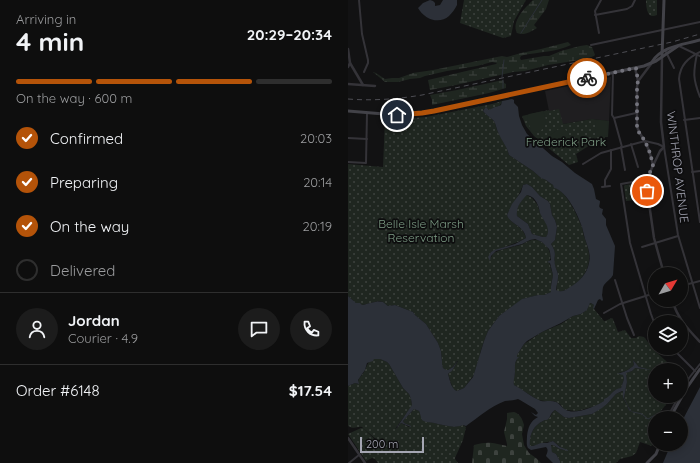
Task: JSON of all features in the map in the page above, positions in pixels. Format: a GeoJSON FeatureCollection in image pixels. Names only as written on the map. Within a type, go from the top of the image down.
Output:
{"type":"FeatureCollection","features":[{"type":"Feature","properties":{"kind":"main road","name":"WINTHROP AVENUE"},"geometry":{"type":"LineString","coordinates":[[662,56],[665,52],[663,30],[664,0]]}},
{"type":"Feature","properties":{"kind":"main road"},"geometry":{"type":"LineString","coordinates":[[652,62],[672,47],[700,40]]}},
{"type":"Feature","properties":{"kind":"main road"},"geometry":{"type":"LineString","coordinates":[[348,111],[396,115],[422,113],[636,68],[656,61],[662,56]]}},
{"type":"Feature","properties":{"kind":"main road"},"geometry":{"type":"LineString","coordinates":[[672,411],[700,369]]}},
{"type":"Feature","properties":{"kind":"main road"},"geometry":{"type":"LineString","coordinates":[[648,463],[656,451]]}},
{"type":"Feature","properties":{"kind":"street"},"geometry":{"type":"LineString","coordinates":[[359,0],[362,34],[368,60],[364,72]]}},
{"type":"Feature","properties":{"kind":"street"},"geometry":{"type":"LineString","coordinates":[[599,33],[594,11],[601,0]]}},
{"type":"Feature","properties":{"kind":"street"},"geometry":{"type":"LineString","coordinates":[[595,15],[627,9],[632,6],[635,0]]}},
{"type":"Feature","properties":{"kind":"street"},"geometry":{"type":"LineString","coordinates":[[590,45],[700,22]]}},
{"type":"Feature","properties":{"kind":"street"},"geometry":{"type":"LineString","coordinates":[[678,46],[700,56]]}},
{"type":"Feature","properties":{"kind":"street"},"geometry":{"type":"LineString","coordinates":[[348,48],[350,63],[363,85]]}},
{"type":"Feature","properties":{"kind":"street"},"geometry":{"type":"LineString","coordinates":[[665,52],[674,68]]}},
{"type":"Feature","properties":{"kind":"street"},"geometry":{"type":"LineString","coordinates":[[700,52],[684,63],[679,75],[684,120],[700,222]]}},
{"type":"Feature","properties":{"kind":"street"},"geometry":{"type":"LineString","coordinates":[[697,54],[694,72],[695,83],[700,98]]}},
{"type":"Feature","properties":{"kind":"street","name":"WINTHROP AVENUE"},"geometry":{"type":"LineString","coordinates":[[662,56],[661,122],[664,147],[678,236],[700,308]]}},
{"type":"Feature","properties":{"kind":"street"},"geometry":{"type":"LineString","coordinates":[[638,81],[652,62]]}},
{"type":"Feature","properties":{"kind":"street"},"geometry":{"type":"LineString","coordinates":[[348,67],[350,63]]}},
{"type":"Feature","properties":{"kind":"street"},"geometry":{"type":"LineString","coordinates":[[636,68],[638,81],[636,113],[637,128],[645,141],[653,165]]}},
{"type":"Feature","properties":{"kind":"street"},"geometry":{"type":"LineString","coordinates":[[613,72],[612,115],[622,147],[625,170]]}},
{"type":"Feature","properties":{"kind":"street"},"geometry":{"type":"LineString","coordinates":[[348,84],[375,86]]}},
{"type":"Feature","properties":{"kind":"street"},"geometry":{"type":"LineString","coordinates":[[348,162],[366,163],[367,113]]}},
{"type":"Feature","properties":{"kind":"street"},"geometry":{"type":"LineString","coordinates":[[614,118],[636,113]]}},
{"type":"Feature","properties":{"kind":"street"},"geometry":{"type":"LineString","coordinates":[[684,120],[700,118]]}},
{"type":"Feature","properties":{"kind":"street"},"geometry":{"type":"LineString","coordinates":[[348,138],[367,139]]}},
{"type":"Feature","properties":{"kind":"street"},"geometry":{"type":"LineString","coordinates":[[656,144],[663,138]]}},
{"type":"Feature","properties":{"kind":"street"},"geometry":{"type":"LineString","coordinates":[[583,164],[600,153],[645,141],[664,147],[653,165],[647,185],[647,195],[655,243],[662,267]]}},
{"type":"Feature","properties":{"kind":"street"},"geometry":{"type":"LineString","coordinates":[[632,144],[638,167]]}},
{"type":"Feature","properties":{"kind":"street"},"geometry":{"type":"LineString","coordinates":[[610,186],[604,187],[605,181],[611,169],[611,150]]}},
{"type":"Feature","properties":{"kind":"street"},"geometry":{"type":"LineString","coordinates":[[692,172],[700,171]]}},
{"type":"Feature","properties":{"kind":"street"},"geometry":{"type":"LineString","coordinates":[[649,176],[638,181],[621,184],[630,243],[651,315]]}},
{"type":"Feature","properties":{"kind":"street"},"geometry":{"type":"LineString","coordinates":[[638,181],[647,185]]}},
{"type":"Feature","properties":{"kind":"street"},"geometry":{"type":"LineString","coordinates":[[642,247],[678,236]]}},
{"type":"Feature","properties":{"kind":"street"},"geometry":{"type":"LineString","coordinates":[[615,280],[627,320],[634,335]]}},
{"type":"Feature","properties":{"kind":"street"},"geometry":{"type":"LineString","coordinates":[[688,283],[700,281]]}},
{"type":"Feature","properties":{"kind":"street"},"geometry":{"type":"LineString","coordinates":[[604,313],[622,303],[646,296]]}},
{"type":"Feature","properties":{"kind":"street"},"geometry":{"type":"LineString","coordinates":[[674,307],[681,321],[700,342]]}},
{"type":"Feature","properties":{"kind":"street"},"geometry":{"type":"LineString","coordinates":[[679,355],[695,371]]}},
{"type":"Feature","properties":{"kind":"street"},"geometry":{"type":"LineString","coordinates":[[688,382],[700,364]]}},
{"type":"Feature","properties":{"kind":"street"},"geometry":{"type":"LineString","coordinates":[[348,438],[365,463]]}},
{"type":"Feature","properties":{"kind":"street"},"geometry":{"type":"LineString","coordinates":[[349,463],[360,455]]}},
{"type":"Feature","properties":{"kind":"shaded area"},"geometry":{"type":"Polygon","coordinates":[[[430,0],[435,3],[435,6],[440,5],[443,0],[457,0],[457,5],[445,19],[432,20],[424,15],[418,8],[423,3],[430,0]]]}},
{"type":"Feature","properties":{"kind":"shaded area"},"geometry":{"type":"Polygon","coordinates":[[[611,77],[609,121],[592,119],[563,124],[549,111],[545,91],[611,77]]]}},
{"type":"Feature","properties":{"kind":"shaded area"},"geometry":{"type":"Polygon","coordinates":[[[514,100],[514,103],[518,107],[522,125],[527,134],[552,156],[592,184],[596,199],[600,201],[599,207],[603,209],[602,214],[606,219],[606,225],[615,246],[613,275],[603,286],[603,300],[598,300],[594,309],[594,305],[590,303],[587,310],[581,314],[573,316],[527,341],[517,355],[517,357],[519,357],[515,364],[514,385],[541,401],[556,402],[566,410],[580,411],[601,403],[616,389],[621,388],[624,379],[623,375],[617,373],[624,372],[632,367],[634,365],[633,360],[639,367],[648,369],[635,368],[626,373],[627,382],[624,398],[622,391],[616,394],[602,408],[592,414],[569,418],[564,417],[555,410],[547,420],[543,421],[534,428],[530,438],[530,446],[553,441],[560,447],[568,450],[560,449],[551,445],[552,452],[556,454],[560,463],[553,463],[546,456],[548,450],[546,447],[531,450],[528,448],[527,433],[531,423],[538,417],[531,412],[536,415],[538,413],[535,409],[518,399],[499,403],[466,426],[463,425],[456,427],[425,422],[422,420],[419,411],[414,409],[403,421],[411,427],[401,423],[395,430],[412,405],[409,394],[403,388],[387,362],[380,359],[374,359],[373,361],[367,363],[365,370],[358,380],[359,384],[355,383],[348,386],[348,296],[356,303],[360,303],[362,305],[375,302],[384,302],[388,306],[395,305],[413,312],[426,324],[438,343],[441,351],[443,368],[448,370],[453,367],[458,360],[452,371],[448,374],[452,386],[457,391],[464,388],[473,377],[488,331],[499,316],[522,299],[544,295],[551,292],[553,275],[550,263],[547,262],[551,260],[550,252],[542,242],[535,239],[530,240],[522,244],[496,251],[491,256],[490,261],[488,257],[494,250],[515,244],[526,238],[523,230],[511,221],[507,215],[512,204],[521,192],[523,185],[527,184],[532,187],[550,204],[552,215],[557,227],[555,240],[551,244],[555,253],[555,265],[558,275],[556,290],[562,291],[567,289],[579,280],[586,271],[590,260],[589,251],[575,210],[568,198],[559,190],[554,188],[553,185],[509,155],[494,121],[483,111],[486,107],[489,110],[501,105],[502,101],[514,100]],[[527,195],[519,204],[517,216],[528,224],[532,234],[546,237],[548,234],[548,228],[533,198],[527,195]]]}},
{"type":"Feature","properties":{"kind":"shaded area"},"geometry":{"type":"Polygon","coordinates":[[[700,387],[700,463],[663,463],[668,451],[688,451],[687,411],[700,387]]]}},
{"type":"Feature","properties":{"kind":"shaded area"},"geometry":{"type":"Polygon","coordinates":[[[624,398],[629,408],[633,412],[630,411],[624,398]]]}},
{"type":"Feature","properties":{"kind":"green space"},"geometry":{"type":"Polygon","coordinates":[[[464,0],[526,0],[514,21],[511,36],[503,38],[460,23],[464,0]]]}},
{"type":"Feature","properties":{"kind":"green space"},"geometry":{"type":"Polygon","coordinates":[[[533,0],[549,0],[546,9],[534,25],[537,28],[525,34],[517,33],[517,19],[533,0]]]}},
{"type":"Feature","properties":{"kind":"green space"},"geometry":{"type":"Polygon","coordinates":[[[646,0],[657,0],[657,15],[651,16],[649,14],[646,0]]]}},
{"type":"Feature","properties":{"kind":"green space"},"geometry":{"type":"Polygon","coordinates":[[[568,42],[571,45],[554,50],[524,55],[520,58],[521,60],[549,56],[561,51],[587,45],[592,47],[595,55],[586,59],[548,65],[430,90],[428,80],[497,63],[492,62],[398,82],[385,82],[373,72],[385,79],[399,78],[413,73],[502,56],[507,57],[568,42]]]}},
{"type":"Feature","properties":{"kind":"green space"},"geometry":{"type":"Polygon","coordinates":[[[503,80],[506,84],[506,88],[432,105],[430,95],[503,80]]]}},
{"type":"Feature","properties":{"kind":"green space","name":"Belle Isle Marsh Reservation"},"geometry":{"type":"Polygon","coordinates":[[[502,101],[497,107],[489,110],[486,108],[483,111],[495,123],[497,131],[506,146],[509,155],[564,194],[582,227],[589,251],[588,265],[579,281],[568,289],[557,292],[556,287],[558,274],[555,266],[555,253],[551,244],[555,240],[557,227],[552,215],[550,204],[532,187],[527,184],[523,185],[507,215],[511,221],[522,230],[526,238],[491,252],[490,259],[495,252],[523,244],[530,240],[542,242],[548,248],[550,255],[549,262],[553,275],[551,292],[544,295],[523,299],[499,316],[488,331],[474,375],[464,388],[457,391],[453,389],[448,374],[458,361],[448,370],[443,368],[441,351],[438,343],[426,324],[413,312],[395,305],[388,306],[379,301],[362,305],[356,303],[348,296],[348,164],[383,167],[385,119],[426,117],[502,101]]]}},
{"type":"Feature","properties":{"kind":"green space","name":"Frederick Park"},"geometry":{"type":"Polygon","coordinates":[[[559,109],[563,124],[592,119],[609,121],[608,137],[605,137],[605,139],[601,138],[576,154],[578,162],[569,165],[534,136],[526,126],[522,116],[559,109]]]}},
{"type":"Feature","properties":{"kind":"green space"},"geometry":{"type":"Polygon","coordinates":[[[543,111],[546,123],[543,129],[536,132],[531,132],[527,116],[529,114],[543,111]]]}},
{"type":"Feature","properties":{"kind":"green space"},"geometry":{"type":"Polygon","coordinates":[[[596,120],[608,121],[607,136],[595,135],[596,120]]]}},
{"type":"Feature","properties":{"kind":"green space"},"geometry":{"type":"Polygon","coordinates":[[[562,127],[568,133],[570,140],[566,146],[559,150],[550,135],[562,127]]]}},
{"type":"Feature","properties":{"kind":"green space"},"geometry":{"type":"Polygon","coordinates":[[[632,184],[636,200],[626,201],[624,186],[632,184]]]}},
{"type":"Feature","properties":{"kind":"green space"},"geometry":{"type":"Polygon","coordinates":[[[527,195],[537,204],[548,227],[548,234],[546,237],[532,234],[528,224],[517,216],[519,204],[527,195]]]}},
{"type":"Feature","properties":{"kind":"green space"},"geometry":{"type":"Polygon","coordinates":[[[591,303],[594,305],[594,309],[604,321],[612,318],[618,332],[625,330],[631,338],[636,338],[639,336],[644,337],[648,342],[648,355],[659,355],[668,363],[648,363],[648,403],[667,403],[661,411],[648,411],[648,445],[640,442],[636,453],[632,456],[620,459],[616,463],[560,463],[556,454],[552,452],[550,446],[553,445],[564,450],[553,441],[530,446],[530,438],[534,428],[544,420],[548,419],[555,410],[564,417],[569,418],[592,414],[607,404],[616,394],[623,391],[623,398],[629,410],[632,412],[624,398],[627,382],[626,373],[632,371],[634,368],[647,369],[639,367],[633,360],[634,365],[624,372],[618,373],[623,374],[624,379],[621,388],[615,390],[605,401],[596,406],[577,411],[566,410],[554,401],[538,400],[514,385],[514,366],[517,355],[524,344],[542,332],[561,324],[573,316],[581,314],[587,310],[589,304],[591,303]]]}},
{"type":"Feature","properties":{"kind":"green space"},"geometry":{"type":"Polygon","coordinates":[[[378,358],[389,364],[411,399],[412,406],[395,429],[401,423],[409,427],[410,426],[403,421],[414,409],[419,411],[423,420],[449,426],[463,425],[466,427],[463,440],[455,458],[458,463],[378,463],[372,458],[366,461],[348,434],[363,428],[374,438],[381,449],[378,441],[362,427],[352,428],[348,426],[348,386],[355,383],[358,384],[359,378],[369,362],[378,358]]]}},
{"type":"Feature","properties":{"kind":"green space"},"geometry":{"type":"Polygon","coordinates":[[[514,412],[518,414],[524,425],[522,434],[524,445],[529,453],[541,463],[472,463],[474,445],[494,443],[507,446],[504,432],[507,413],[514,412]]]}},
{"type":"Feature","properties":{"kind":"waterway"},"geometry":{"type":"LineString","coordinates":[[521,33],[542,0]]}},
{"type":"Feature","properties":{"kind":"waterway"},"geometry":{"type":"LineString","coordinates":[[502,77],[504,60]]}},
{"type":"Feature","properties":{"kind":"waterway"},"geometry":{"type":"LineString","coordinates":[[503,80],[503,88]]}},
{"type":"Feature","properties":{"kind":"waterway"},"geometry":{"type":"LineString","coordinates":[[633,412],[642,414],[648,419]]}},
{"type":"Feature","properties":{"kind":"railway"},"geometry":{"type":"LineString","coordinates":[[348,99],[367,100],[404,98],[422,95],[672,42],[700,34]]}},
{"type":"Feature","properties":{"kind":"way so far"},"geometry":{"type":"LineString","coordinates":[[587,78],[636,68],[638,81],[636,113],[637,126],[638,131],[645,141],[650,153],[653,165],[648,177],[647,191]]}},
{"type":"Feature","properties":{"kind":"route"},"geometry":{"type":"LineString","coordinates":[[397,115],[434,111],[587,78]]}}]}
